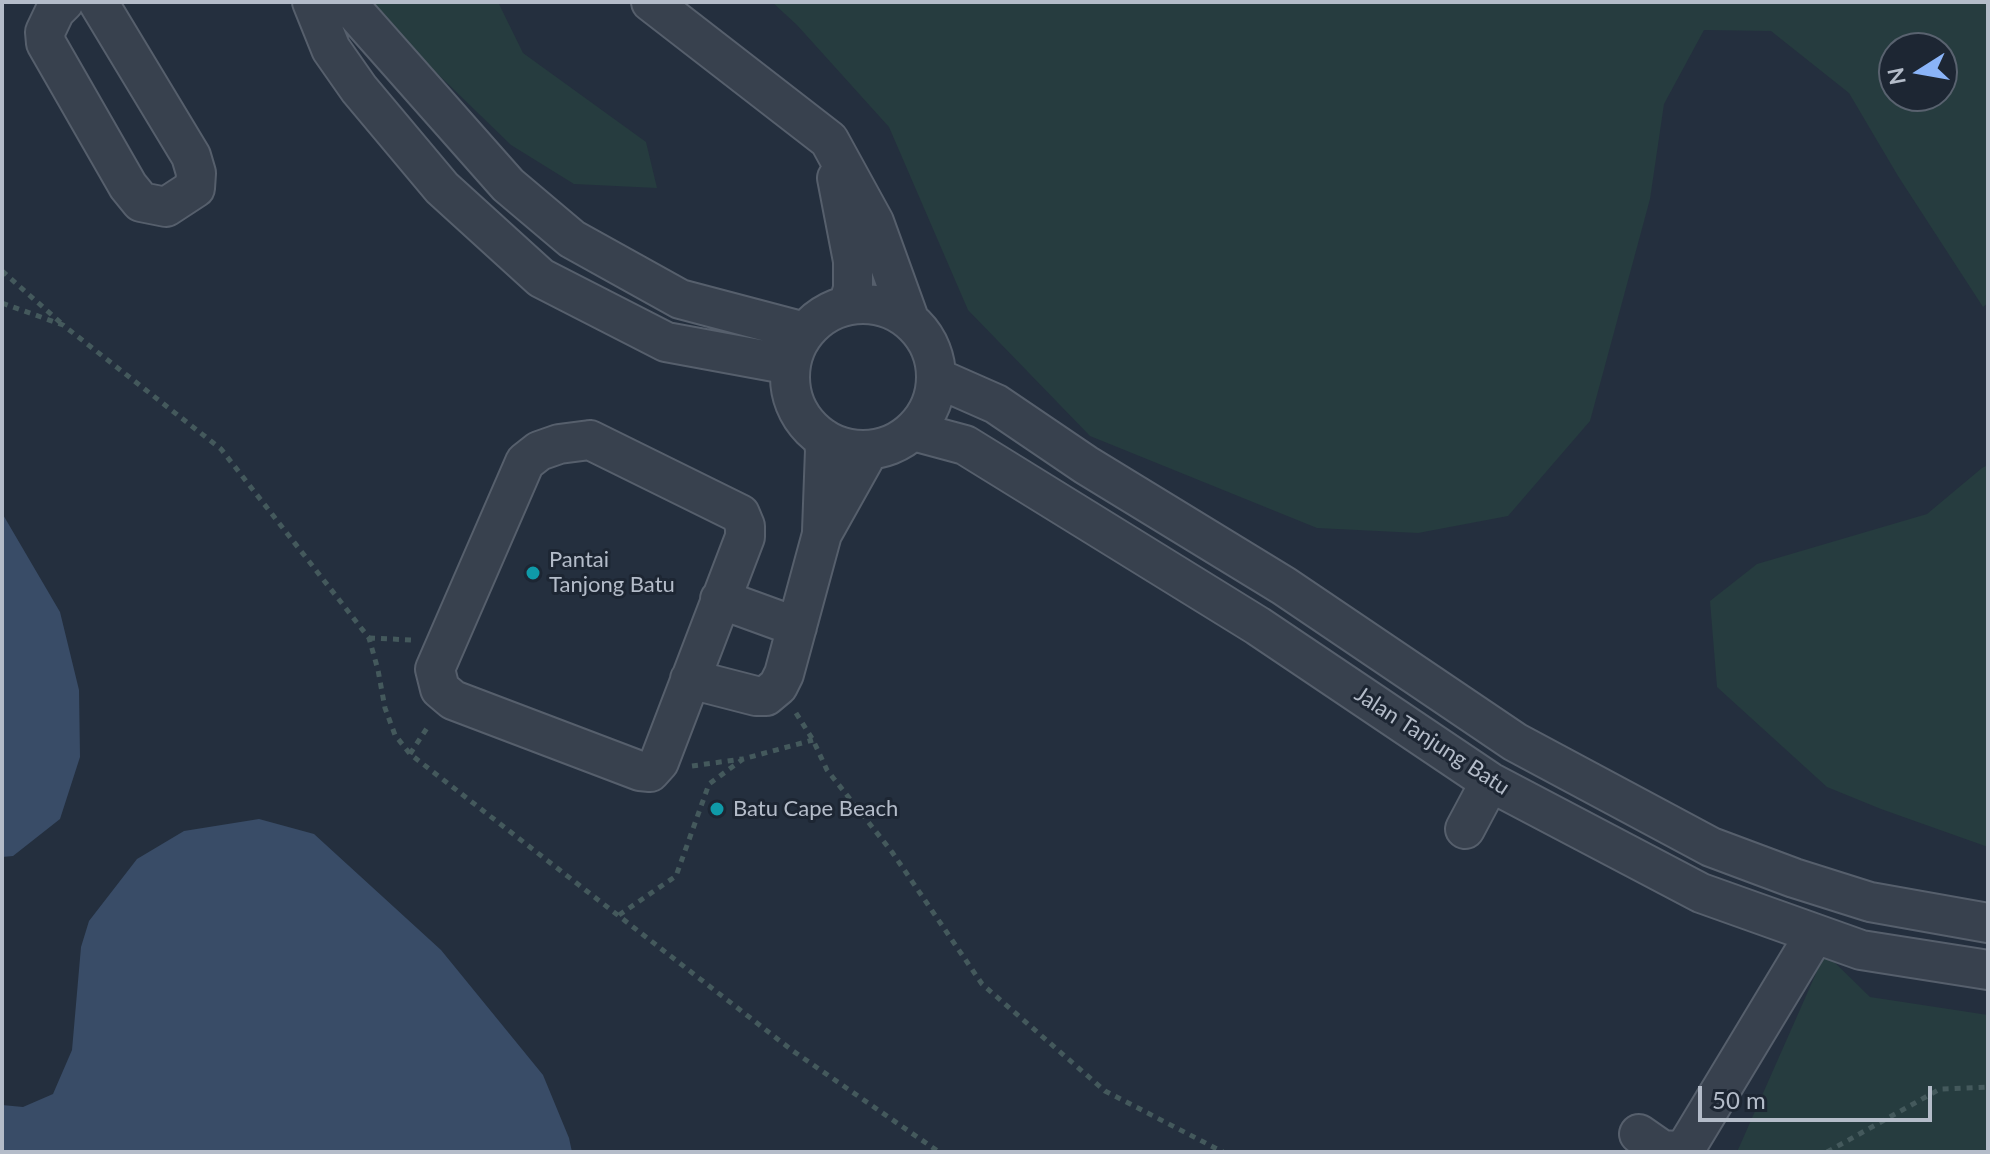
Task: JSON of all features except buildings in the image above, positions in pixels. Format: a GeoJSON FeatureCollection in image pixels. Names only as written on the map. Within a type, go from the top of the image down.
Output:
{"type":"FeatureCollection","features":[{"type":"Feature","properties":{"kind":"street"},"geometry":{"type":"LineString","coordinates":[[64,2],[55,11],[45,32],[46,43],[128,186],[141,202],[166,207],[195,188],[196,173],[191,156],[98,2]]}},
{"type":"Feature","properties":{"kind":"street"},"geometry":{"type":"LineString","coordinates":[[312,2],[331,49],[359,89],[442,188],[541,278],[666,342],[798,349]]}},
{"type":"Feature","properties":{"kind":"street"},"geometry":{"type":"LineString","coordinates":[[346,2],[508,185],[572,239],[680,299],[798,349]]}},
{"type":"Feature","properties":{"kind":"street"},"geometry":{"type":"LineString","coordinates":[[651,2],[829,140],[874,222],[909,319]]}},
{"type":"Feature","properties":{"kind":"street"},"geometry":{"type":"LineString","coordinates":[[829,140],[853,261],[853,289],[848,305]]}},
{"type":"Feature","properties":{"kind":"street"},"geometry":{"type":"LineString","coordinates":[[869,303],[890,308],[909,319],[924,335],[933,356],[937,378],[934,398],[913,431],[893,444],[869,450],[846,448],[823,438],[808,424],[796,406],[791,386],[798,349],[817,319],[832,310],[869,303]]}},
{"type":"Feature","properties":{"kind":"street","name":"Jalan Tanjung Batu"},"geometry":{"type":"LineString","coordinates":[[937,378],[996,404],[1086,465],[1284,586],[1515,742],[1711,847],[1870,902],[1988,923]]}},
{"type":"Feature","properties":{"kind":"street","name":"Jalan Tanjung Batu"},"geometry":{"type":"LineString","coordinates":[[913,431],[965,445],[1258,626],[1490,782],[1701,893],[1861,950],[1988,970]]}},
{"type":"Feature","properties":{"kind":"street"},"geometry":{"type":"LineString","coordinates":[[822,534],[823,438]]}},
{"type":"Feature","properties":{"kind":"street"},"geometry":{"type":"LineString","coordinates":[[590,440],[740,514],[745,537],[720,599],[659,762],[650,772],[640,771],[453,700],[440,689],[435,669],[525,462],[539,451],[559,444],[590,440]]}},
{"type":"Feature","properties":{"kind":"street"},"geometry":{"type":"LineString","coordinates":[[690,679],[756,696],[766,696],[778,686],[784,674],[822,534],[869,450]]}},
{"type":"Feature","properties":{"kind":"street"},"geometry":{"type":"LineString","coordinates":[[720,599],[797,627]]}},
{"type":"Feature","properties":{"kind":"street"},"geometry":{"type":"LineString","coordinates":[[1465,829],[1490,782]]}},
{"type":"Feature","properties":{"kind":"street"},"geometry":{"type":"LineString","coordinates":[[1639,1134],[1662,1150],[1676,1151],[1687,1146],[1815,934]]}},
{"type":"Feature","properties":{"kind":"path"},"geometry":{"type":"LineString","coordinates":[[2,271],[63,325]]}},
{"type":"Feature","properties":{"kind":"path"},"geometry":{"type":"LineString","coordinates":[[778,686],[813,740],[827,770],[892,852],[982,984],[1105,1091],[1223,1152]]}},
{"type":"Feature","properties":{"kind":"path"},"geometry":{"type":"LineString","coordinates":[[619,915],[676,876],[709,784],[743,759],[813,740]]}},
{"type":"Feature","properties":{"kind":"path"},"geometry":{"type":"LineString","coordinates":[[1827,1152],[1940,1089],[1988,1087]]}},
{"type":"Feature","properties":{"kind":"green space"},"geometry":{"type":"Polygon","coordinates":[[[371,2],[498,2],[523,53],[646,142],[657,188],[574,184],[511,145],[381,19],[371,2]]]}},
{"type":"Feature","properties":{"kind":"green space"},"geometry":{"type":"Polygon","coordinates":[[[772,2],[1988,2],[1988,303],[1983,307],[1898,176],[1849,93],[1771,31],[1704,30],[1664,104],[1650,199],[1590,421],[1508,516],[1418,533],[1317,528],[1090,436],[968,310],[889,127],[797,25],[772,2]]]}},
{"type":"Feature","properties":{"kind":"green space"},"geometry":{"type":"Polygon","coordinates":[[[1988,465],[1988,847],[1827,787],[1717,687],[1710,601],[1757,564],[1927,514],[1988,465]]]}},
{"type":"Feature","properties":{"kind":"green space"},"geometry":{"type":"Polygon","coordinates":[[[1825,953],[1870,997],[1988,1015],[1988,1152],[1737,1152],[1825,953]]]}},
{"type":"Feature","properties":{"kind":"water"},"geometry":{"type":"Polygon","coordinates":[[[2,513],[60,612],[79,690],[80,757],[60,819],[13,856],[2,857],[2,513]]]}},
{"type":"Feature","properties":{"kind":"water"},"geometry":{"type":"Polygon","coordinates":[[[259,819],[314,834],[441,950],[543,1075],[572,1152],[2,1152],[2,1105],[23,1107],[53,1094],[72,1050],[81,947],[89,921],[137,859],[184,831],[259,819]]]}},
{"type":"Feature","properties":{"kind":"place","name":"Pantai Tanjong Batu"},"geometry":{"type":"Point","coordinates":[533,573]}},
{"type":"Feature","properties":{"kind":"place","name":"Batu Cape Beach"},"geometry":{"type":"Point","coordinates":[717,809]}}]}
